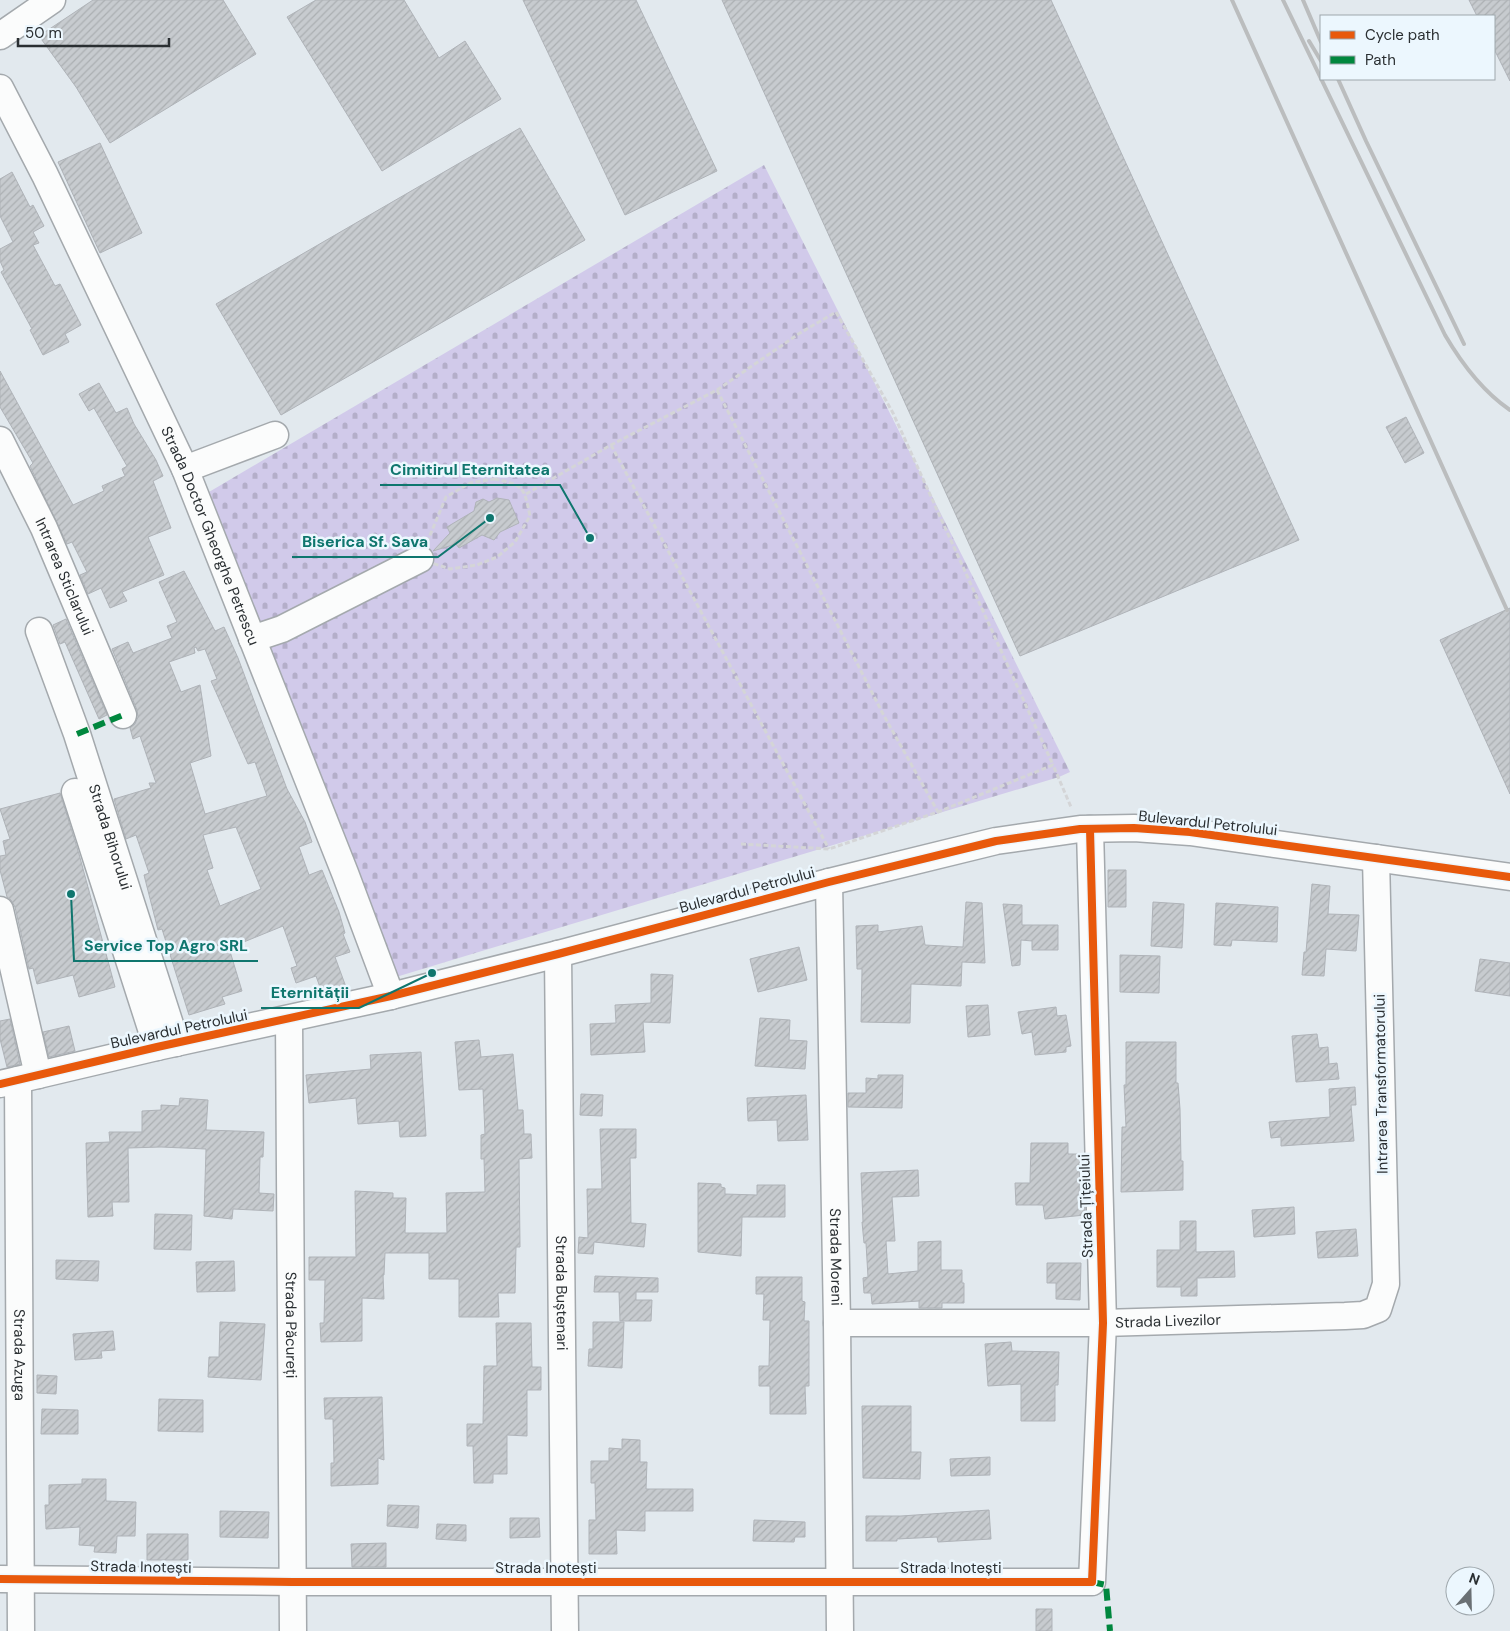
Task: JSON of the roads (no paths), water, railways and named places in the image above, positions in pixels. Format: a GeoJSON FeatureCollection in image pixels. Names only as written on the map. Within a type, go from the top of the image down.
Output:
{"type":"FeatureCollection","features":[{"type":"Feature","properties":{"kind":"street"},"geometry":{"type":"LineString","coordinates":[[0,36],[52,0]]}},
{"type":"Feature","properties":{"kind":"street","name":"Strada Doctor Gheorghe Petrescu"},"geometry":{"type":"LineString","coordinates":[[0,88],[46,175],[185,469],[345,872],[391,996]]}},
{"type":"Feature","properties":{"kind":"street"},"geometry":{"type":"LineString","coordinates":[[185,469],[276,435]]}},
{"type":"Feature","properties":{"kind":"street","name":"Intrarea Sticlarului"},"geometry":{"type":"LineString","coordinates":[[0,440],[44,528],[123,715]]}},
{"type":"Feature","properties":{"kind":"street"},"geometry":{"type":"LineString","coordinates":[[252,639],[282,629],[420,559]]}},
{"type":"Feature","properties":{"kind":"street","name":"Strada Bihorului"},"geometry":{"type":"LineString","coordinates":[[39,631],[77,734],[167,1045]]}},
{"type":"Feature","properties":{"kind":"street"},"geometry":{"type":"LineString","coordinates":[[75,792],[167,1045]]}},
{"type":"Feature","properties":{"kind":"street","name":"Bulevardul Petrolului"},"geometry":{"type":"LineString","coordinates":[[19,1079],[391,996],[829,882],[996,841],[1085,829],[1134,828],[1190,832],[1510,877]]}},
{"type":"Feature","properties":{"kind":"street","name":"Strada Țițeiului"},"geometry":{"type":"LineString","coordinates":[[1085,829],[1103,1322],[1092,1582]]}},
{"type":"Feature","properties":{"kind":"street","name":"Intrarea Transformatorului"},"geometry":{"type":"LineString","coordinates":[[1376,858],[1386,1284],[1378,1309]]}},
{"type":"Feature","properties":{"kind":"street","name":"Strada Moreni"},"geometry":{"type":"LineString","coordinates":[[829,882],[837,1323],[840,1631]]}},
{"type":"Feature","properties":{"kind":"street","name":"Strada Azuga"},"geometry":{"type":"LineString","coordinates":[[0,910],[19,1079],[10,1579],[21,1631]]}},
{"type":"Feature","properties":{"kind":"street","name":"Strada Buștenari"},"geometry":{"type":"LineString","coordinates":[[558,954],[565,1631]]}},
{"type":"Feature","properties":{"kind":"street","name":"Strada Păcureți"},"geometry":{"type":"LineString","coordinates":[[289,1019],[293,1631]]}},
{"type":"Feature","properties":{"kind":"street","name":"Strada Livezilor"},"geometry":{"type":"LineString","coordinates":[[837,1323],[1103,1322],[1354,1316],[1363,1315],[1378,1309]]}},
{"type":"Feature","properties":{"kind":"street","name":"Strada Inotești"},"geometry":{"type":"LineString","coordinates":[[10,1579],[293,1582],[1092,1582]]}},
{"type":"Feature","properties":{"kind":"railway"},"geometry":{"type":"LineString","coordinates":[[1232,0],[1507,610]]}},
{"type":"Feature","properties":{"kind":"railway"},"geometry":{"type":"LineString","coordinates":[[1283,0],[1320,77]]}},
{"type":"Feature","properties":{"kind":"railway"},"geometry":{"type":"LineString","coordinates":[[1303,0],[1320,40]]}},
{"type":"Feature","properties":{"kind":"railway"},"geometry":{"type":"LineString","coordinates":[[1309,41],[1320,59]]}},
{"type":"Feature","properties":{"kind":"railway"},"geometry":{"type":"LineString","coordinates":[[1322,80],[1445,335],[1473,376],[1490,394],[1510,410]]}},
{"type":"Feature","properties":{"kind":"railway"},"geometry":{"type":"LineString","coordinates":[[1338,80],[1464,344]]}},
{"type":"Feature","properties":{"kind":"place","name":"Biserica Sf. Sava"},"geometry":{"type":"Point","coordinates":[490,518]}},
{"type":"Feature","properties":{"kind":"place","name":"Cimitirul Eternitatea"},"geometry":{"type":"Point","coordinates":[590,538]}},
{"type":"Feature","properties":{"kind":"place","name":"Service Top Agro SRL"},"geometry":{"type":"Point","coordinates":[71,894]}},
{"type":"Feature","properties":{"kind":"place","name":"Eternității"},"geometry":{"type":"Point","coordinates":[432,973]}}]}
